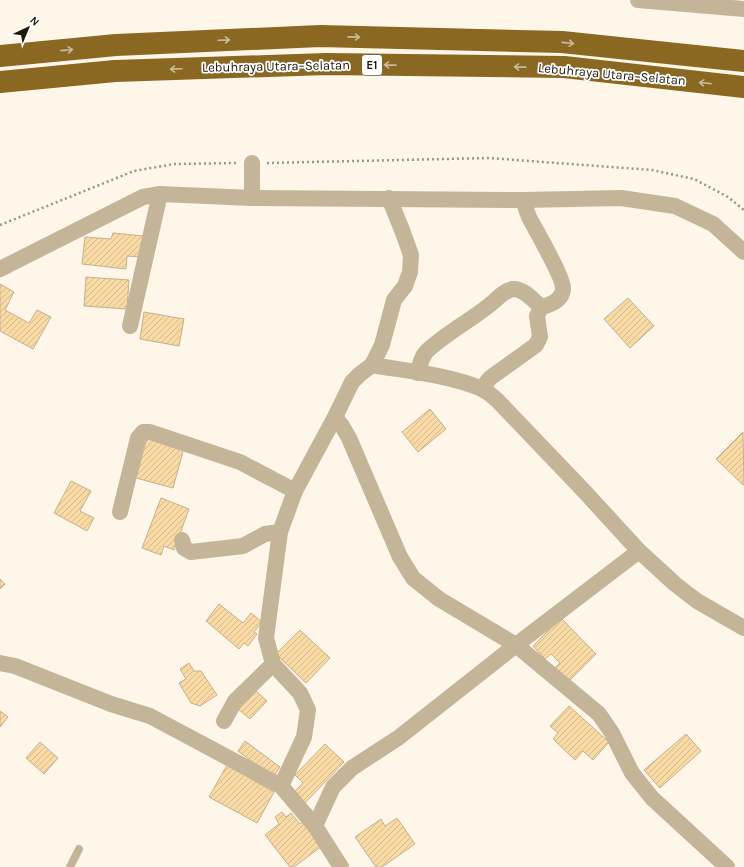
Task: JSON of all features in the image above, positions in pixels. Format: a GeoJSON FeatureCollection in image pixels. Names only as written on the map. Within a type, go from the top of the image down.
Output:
{"type":"FeatureCollection","features":[{"type":"Feature","properties":{"kind":"highway","name":"Lebuhraya Utara–Selatan"},"geometry":{"type":"LineString","coordinates":[[0,56],[116,45],[320,36],[562,42],[744,61]]}},
{"type":"Feature","properties":{"kind":"highway","name":"Lebuhraya Utara–Selatan"},"geometry":{"type":"LineString","coordinates":[[0,82],[115,71],[326,64],[564,67],[744,87]]}},
{"type":"Feature","properties":{"kind":"street"},"geometry":{"type":"LineString","coordinates":[[638,0],[744,8]]}},
{"type":"Feature","properties":{"kind":"street"},"geometry":{"type":"LineString","coordinates":[[252,163],[252,198]]}},
{"type":"Feature","properties":{"kind":"street"},"geometry":{"type":"LineString","coordinates":[[130,326],[160,194]]}},
{"type":"Feature","properties":{"kind":"street"},"geometry":{"type":"LineString","coordinates":[[0,269],[143,197],[160,194],[252,198],[522,200],[621,198],[675,206],[713,224],[744,252]]}},
{"type":"Feature","properties":{"kind":"street"},"geometry":{"type":"LineString","coordinates":[[281,786],[304,737],[308,710],[300,693],[273,664],[266,638],[280,532],[295,491],[352,382],[372,365],[382,345],[394,300],[405,286],[410,272],[411,255],[389,198]]}},
{"type":"Feature","properties":{"kind":"street"},"geometry":{"type":"LineString","coordinates":[[522,200],[558,272],[563,288],[560,297],[551,305],[541,307]]}},
{"type":"Feature","properties":{"kind":"street"},"geometry":{"type":"LineString","coordinates":[[418,373],[421,358],[427,351],[444,337],[485,309],[505,292],[513,289],[522,291],[541,307]]}},
{"type":"Feature","properties":{"kind":"street"},"geometry":{"type":"LineString","coordinates":[[483,390],[490,378],[536,345],[540,337],[537,316],[541,307]]}},
{"type":"Feature","properties":{"kind":"street"},"geometry":{"type":"LineString","coordinates":[[372,365],[465,383],[483,390],[496,400],[584,491],[638,551],[675,584],[697,601],[744,628]]}},
{"type":"Feature","properties":{"kind":"street"},"geometry":{"type":"LineString","coordinates":[[335,417],[349,438],[400,557],[413,578],[439,599],[516,645],[599,714],[612,733],[632,773],[652,798],[727,867]]}},
{"type":"Feature","properties":{"kind":"street"},"geometry":{"type":"LineString","coordinates":[[120,512],[138,438],[143,432],[150,432],[240,462],[295,491]]}},
{"type":"Feature","properties":{"kind":"street"},"geometry":{"type":"LineString","coordinates":[[182,540],[184,548],[191,552],[243,546],[265,534],[280,532]]}},
{"type":"Feature","properties":{"kind":"street"},"geometry":{"type":"LineString","coordinates":[[315,826],[333,787],[352,768],[398,738],[638,551]]}},
{"type":"Feature","properties":{"kind":"street"},"geometry":{"type":"LineString","coordinates":[[0,663],[15,666],[111,704],[150,716],[281,786],[315,826],[341,867]]}},
{"type":"Feature","properties":{"kind":"street"},"geometry":{"type":"LineString","coordinates":[[224,721],[235,701],[273,664]]}},
{"type":"Feature","properties":{"kind":"lane"},"geometry":{"type":"LineString","coordinates":[[70,867],[79,849]]}},
{"type":"Feature","properties":{"kind":"path"},"geometry":{"type":"LineString","coordinates":[[0,225],[134,171],[174,164],[489,158],[652,170],[694,179],[728,197],[744,210]]}},
{"type":"Feature","properties":{"kind":"building"},"geometry":{"type":"Polygon","coordinates":[[[113,233],[143,236],[141,257],[127,256],[126,269],[82,264],[85,237],[111,239],[113,233]]]}},
{"type":"Feature","properties":{"kind":"building"},"geometry":{"type":"Polygon","coordinates":[[[86,277],[129,280],[127,309],[84,306],[86,277]]]}},
{"type":"Feature","properties":{"kind":"building"},"geometry":{"type":"Polygon","coordinates":[[[0,284],[14,292],[5,310],[29,323],[37,310],[51,317],[33,349],[0,331],[0,284]]]}},
{"type":"Feature","properties":{"kind":"building"},"geometry":{"type":"Polygon","coordinates":[[[628,298],[654,326],[630,348],[604,319],[628,298]]]}},
{"type":"Feature","properties":{"kind":"building"},"geometry":{"type":"Polygon","coordinates":[[[144,312],[184,319],[179,346],[140,339],[144,312]]]}},
{"type":"Feature","properties":{"kind":"building"},"geometry":{"type":"Polygon","coordinates":[[[430,409],[446,429],[418,452],[402,432],[430,409]]]}},
{"type":"Feature","properties":{"kind":"building"},"geometry":{"type":"Polygon","coordinates":[[[743,432],[744,484],[743,485],[716,459],[743,432]]]}},
{"type":"Feature","properties":{"kind":"building"},"geometry":{"type":"Polygon","coordinates":[[[147,438],[184,448],[173,488],[136,478],[147,438]]]}},
{"type":"Feature","properties":{"kind":"building"},"geometry":{"type":"Polygon","coordinates":[[[71,481],[91,491],[80,511],[94,518],[87,531],[54,513],[71,481]]]}},
{"type":"Feature","properties":{"kind":"building"},"geometry":{"type":"Polygon","coordinates":[[[161,498],[189,509],[174,550],[164,546],[161,555],[142,548],[161,498]]]}},
{"type":"Feature","properties":{"kind":"building"},"geometry":{"type":"Polygon","coordinates":[[[0,579],[5,584],[0,589],[0,579]]]}},
{"type":"Feature","properties":{"kind":"building"},"geometry":{"type":"Polygon","coordinates":[[[219,604],[243,623],[251,613],[262,622],[254,632],[257,634],[248,646],[244,643],[239,649],[206,621],[219,604]]]}},
{"type":"Feature","properties":{"kind":"building"},"geometry":{"type":"Polygon","coordinates":[[[561,618],[596,654],[568,682],[554,669],[560,663],[551,654],[545,659],[533,646],[561,618]]]}},
{"type":"Feature","properties":{"kind":"building"},"geometry":{"type":"Polygon","coordinates":[[[300,630],[330,658],[306,683],[276,654],[300,630]]]}},
{"type":"Feature","properties":{"kind":"building"},"geometry":{"type":"Polygon","coordinates":[[[189,663],[194,671],[201,671],[217,695],[200,706],[191,703],[179,683],[186,679],[180,669],[189,663]]]}},
{"type":"Feature","properties":{"kind":"building"},"geometry":{"type":"Polygon","coordinates":[[[255,690],[267,701],[250,719],[238,709],[255,690]]]}},
{"type":"Feature","properties":{"kind":"building"},"geometry":{"type":"Polygon","coordinates":[[[569,706],[609,742],[593,760],[583,751],[575,760],[553,739],[558,733],[550,726],[569,706]]]}},
{"type":"Feature","properties":{"kind":"building"},"geometry":{"type":"Polygon","coordinates":[[[0,711],[8,717],[0,727],[0,711]]]}},
{"type":"Feature","properties":{"kind":"building"},"geometry":{"type":"Polygon","coordinates":[[[686,734],[701,751],[660,788],[644,770],[686,734]]]}},
{"type":"Feature","properties":{"kind":"building"},"geometry":{"type":"Polygon","coordinates":[[[245,741],[280,767],[273,777],[238,751],[245,741]]]}},
{"type":"Feature","properties":{"kind":"building"},"geometry":{"type":"Polygon","coordinates":[[[40,742],[58,758],[44,774],[26,758],[40,742]]]}},
{"type":"Feature","properties":{"kind":"building"},"geometry":{"type":"Polygon","coordinates":[[[325,744],[344,762],[305,803],[294,792],[303,783],[295,775],[325,744]]]}},
{"type":"Feature","properties":{"kind":"building"},"geometry":{"type":"Polygon","coordinates":[[[227,765],[274,792],[257,823],[209,797],[227,765]]]}},
{"type":"Feature","properties":{"kind":"building"},"geometry":{"type":"Polygon","coordinates":[[[282,812],[286,817],[291,813],[300,824],[303,821],[322,846],[294,867],[290,867],[265,835],[279,824],[275,817],[282,812]]]}},
{"type":"Feature","properties":{"kind":"building"},"geometry":{"type":"Polygon","coordinates":[[[397,818],[415,844],[382,867],[376,867],[355,837],[381,819],[385,826],[397,818]]]}}]}
